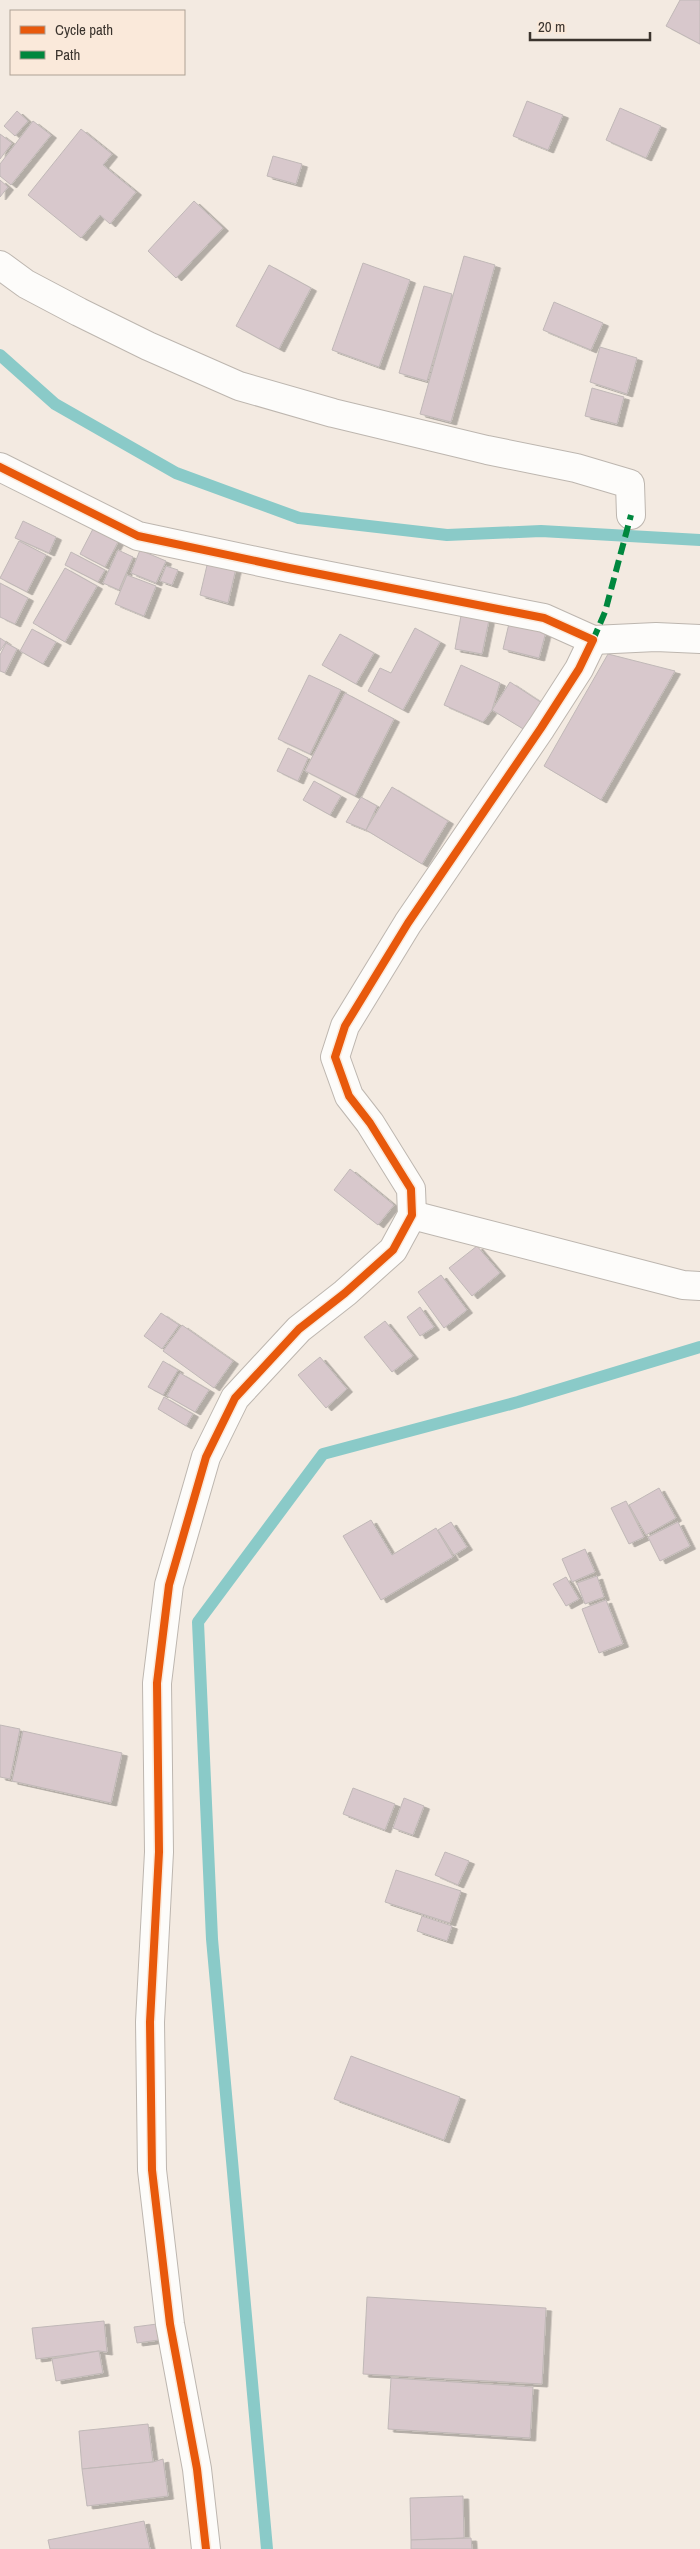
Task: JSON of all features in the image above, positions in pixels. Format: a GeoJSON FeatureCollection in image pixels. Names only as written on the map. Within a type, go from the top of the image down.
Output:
{"type":"FeatureCollection","features":[{"type":"Feature","properties":{"kind":"street"},"geometry":{"type":"LineString","coordinates":[[0,265],[26,284],[79,312],[148,346],[239,386],[333,413],[487,450],[576,468],[630,484],[630,515]]}},
{"type":"Feature","properties":{"kind":"street"},"geometry":{"type":"LineString","coordinates":[[0,467],[138,536],[288,568],[544,618],[593,640],[656,637],[700,639]]}},
{"type":"Feature","properties":{"kind":"street"},"geometry":{"type":"LineString","coordinates":[[206,2549],[197,2470],[170,2324],[152,2170],[150,2022],[159,1852],[158,1683],[169,1585],[206,1457],[236,1398],[299,1329],[345,1293],[393,1250],[412,1215],[411,1189],[370,1123],[349,1096],[335,1058],[345,1026],[408,923],[579,669],[593,640]]}},
{"type":"Feature","properties":{"kind":"street"},"geometry":{"type":"LineString","coordinates":[[412,1215],[683,1284],[700,1286]]}},
{"type":"Feature","properties":{"kind":"building"},"geometry":{"type":"Polygon","coordinates":[[[680,0],[700,0],[700,44],[666,26],[680,0]]]}},
{"type":"Feature","properties":{"kind":"building"},"geometry":{"type":"Polygon","coordinates":[[[527,101],[563,115],[548,150],[513,136],[527,101]]]}},
{"type":"Feature","properties":{"kind":"building"},"geometry":{"type":"Polygon","coordinates":[[[620,108],[661,126],[646,158],[606,140],[620,108]]]}},
{"type":"Feature","properties":{"kind":"building"},"geometry":{"type":"Polygon","coordinates":[[[17,111],[28,121],[15,136],[4,126],[17,111]]]}},
{"type":"Feature","properties":{"kind":"building"},"geometry":{"type":"Polygon","coordinates":[[[33,121],[51,135],[11,185],[0,176],[0,164],[33,121]]]}},
{"type":"Feature","properties":{"kind":"building"},"geometry":{"type":"Polygon","coordinates":[[[81,129],[112,154],[103,165],[136,192],[110,224],[100,215],[81,238],[28,195],[81,129]]]}},
{"type":"Feature","properties":{"kind":"building"},"geometry":{"type":"Polygon","coordinates":[[[0,134],[12,143],[0,159],[0,134]]]}},
{"type":"Feature","properties":{"kind":"building"},"geometry":{"type":"Polygon","coordinates":[[[273,156],[302,164],[296,184],[267,176],[273,156]]]}},
{"type":"Feature","properties":{"kind":"building"},"geometry":{"type":"Polygon","coordinates":[[[0,180],[8,187],[0,197],[0,180]]]}},
{"type":"Feature","properties":{"kind":"building"},"geometry":{"type":"Polygon","coordinates":[[[194,201],[223,228],[176,278],[148,251],[194,201]]]}},
{"type":"Feature","properties":{"kind":"building"},"geometry":{"type":"Polygon","coordinates":[[[464,256],[495,265],[451,422],[420,414],[464,256]]]}},
{"type":"Feature","properties":{"kind":"building"},"geometry":{"type":"Polygon","coordinates":[[[363,263],[410,280],[379,367],[332,350],[363,263]]]}},
{"type":"Feature","properties":{"kind":"building"},"geometry":{"type":"Polygon","coordinates":[[[269,265],[311,288],[279,349],[236,326],[269,265]]]}},
{"type":"Feature","properties":{"kind":"building"},"geometry":{"type":"Polygon","coordinates":[[[424,286],[452,294],[427,381],[399,373],[424,286]]]}},
{"type":"Feature","properties":{"kind":"building"},"geometry":{"type":"Polygon","coordinates":[[[554,302],[603,323],[591,350],[543,330],[554,302]]]}},
{"type":"Feature","properties":{"kind":"building"},"geometry":{"type":"Polygon","coordinates":[[[600,347],[637,358],[627,394],[590,382],[600,347]]]}},
{"type":"Feature","properties":{"kind":"building"},"geometry":{"type":"Polygon","coordinates":[[[592,388],[624,397],[617,424],[585,416],[592,388]]]}},
{"type":"Feature","properties":{"kind":"building"},"geometry":{"type":"Polygon","coordinates":[[[23,521],[56,537],[49,553],[15,538],[23,521]]]}},
{"type":"Feature","properties":{"kind":"building"},"geometry":{"type":"Polygon","coordinates":[[[95,525],[120,538],[105,567],[80,554],[95,525]]]}},
{"type":"Feature","properties":{"kind":"building"},"geometry":{"type":"Polygon","coordinates":[[[19,541],[46,555],[27,592],[0,578],[19,541]]]}},
{"type":"Feature","properties":{"kind":"building"},"geometry":{"type":"Polygon","coordinates":[[[118,550],[133,557],[119,590],[103,583],[118,550]]]}},
{"type":"Feature","properties":{"kind":"building"},"geometry":{"type":"Polygon","coordinates":[[[140,550],[166,561],[156,583],[131,573],[140,550]]]}},
{"type":"Feature","properties":{"kind":"building"},"geometry":{"type":"Polygon","coordinates":[[[71,552],[105,570],[98,582],[65,565],[71,552]]]}},
{"type":"Feature","properties":{"kind":"building"},"geometry":{"type":"Polygon","coordinates":[[[208,561],[236,568],[228,603],[200,595],[208,561]]]}},
{"type":"Feature","properties":{"kind":"building"},"geometry":{"type":"Polygon","coordinates":[[[166,566],[178,570],[172,585],[160,581],[166,566]]]}},
{"type":"Feature","properties":{"kind":"building"},"geometry":{"type":"Polygon","coordinates":[[[65,568],[97,586],[65,642],[33,623],[65,568]]]}},
{"type":"Feature","properties":{"kind":"building"},"geometry":{"type":"Polygon","coordinates":[[[127,575],[156,586],[144,616],[115,604],[127,575]]]}},
{"type":"Feature","properties":{"kind":"building"},"geometry":{"type":"Polygon","coordinates":[[[0,583],[28,598],[15,624],[0,617],[0,583]]]}},
{"type":"Feature","properties":{"kind":"building"},"geometry":{"type":"Polygon","coordinates":[[[462,610],[490,615],[482,654],[455,649],[462,610]]]}},
{"type":"Feature","properties":{"kind":"building"},"geometry":{"type":"Polygon","coordinates":[[[511,615],[548,624],[539,658],[503,649],[511,615]]]}},
{"type":"Feature","properties":{"kind":"building"},"geometry":{"type":"Polygon","coordinates":[[[415,628],[440,642],[403,710],[368,691],[380,668],[391,673],[415,628]]]}},
{"type":"Feature","properties":{"kind":"building"},"geometry":{"type":"Polygon","coordinates":[[[32,629],[56,642],[43,664],[20,651],[32,629]]]}},
{"type":"Feature","properties":{"kind":"building"},"geometry":{"type":"Polygon","coordinates":[[[340,634],[374,653],[356,684],[322,665],[340,634]]]}},
{"type":"Feature","properties":{"kind":"building"},"geometry":{"type":"Polygon","coordinates":[[[0,638],[6,642],[0,651],[0,638]]]}},
{"type":"Feature","properties":{"kind":"building"},"geometry":{"type":"Polygon","coordinates":[[[6,643],[17,649],[5,673],[0,671],[0,655],[6,643]]]}},
{"type":"Feature","properties":{"kind":"building"},"geometry":{"type":"Polygon","coordinates":[[[608,654],[675,671],[601,800],[544,766],[608,654]]]}},
{"type":"Feature","properties":{"kind":"building"},"geometry":{"type":"Polygon","coordinates":[[[461,665],[500,683],[492,710],[483,722],[444,705],[461,665]]]}},
{"type":"Feature","properties":{"kind":"building"},"geometry":{"type":"Polygon","coordinates":[[[309,675],[341,690],[310,754],[278,739],[309,675]]]}},
{"type":"Feature","properties":{"kind":"building"},"geometry":{"type":"Polygon","coordinates":[[[510,682],[542,703],[525,730],[492,710],[510,682]]]}},
{"type":"Feature","properties":{"kind":"building"},"geometry":{"type":"Polygon","coordinates":[[[345,693],[394,719],[355,796],[305,771],[345,693]]]}},
{"type":"Feature","properties":{"kind":"building"},"geometry":{"type":"Polygon","coordinates":[[[288,748],[308,758],[298,781],[277,771],[288,748]]]}},
{"type":"Feature","properties":{"kind":"building"},"geometry":{"type":"Polygon","coordinates":[[[314,781],[341,796],[330,815],[303,800],[314,781]]]}},
{"type":"Feature","properties":{"kind":"building"},"geometry":{"type":"Polygon","coordinates":[[[392,787],[448,821],[422,864],[366,830],[392,787]]]}},
{"type":"Feature","properties":{"kind":"building"},"geometry":{"type":"Polygon","coordinates":[[[361,797],[377,806],[366,830],[346,822],[361,797]]]}},
{"type":"Feature","properties":{"kind":"building"},"geometry":{"type":"Polygon","coordinates":[[[350,1169],[394,1205],[378,1225],[334,1190],[350,1169]]]}},
{"type":"Feature","properties":{"kind":"building"},"geometry":{"type":"Polygon","coordinates":[[[477,1246],[500,1273],[472,1296],[449,1268],[477,1246]]]}},
{"type":"Feature","properties":{"kind":"building"},"geometry":{"type":"Polygon","coordinates":[[[441,1275],[467,1310],[444,1328],[418,1292],[441,1275]]]}},
{"type":"Feature","properties":{"kind":"building"},"geometry":{"type":"Polygon","coordinates":[[[420,1307],[434,1327],[420,1336],[407,1317],[420,1307]]]}},
{"type":"Feature","properties":{"kind":"building"},"geometry":{"type":"Polygon","coordinates":[[[161,1313],[179,1325],[162,1349],[144,1336],[161,1313]]]}},
{"type":"Feature","properties":{"kind":"building"},"geometry":{"type":"Polygon","coordinates":[[[385,1321],[413,1356],[392,1372],[364,1337],[385,1321]]]}},
{"type":"Feature","properties":{"kind":"building"},"geometry":{"type":"Polygon","coordinates":[[[182,1325],[233,1361],[214,1388],[163,1351],[182,1325]]]}},
{"type":"Feature","properties":{"kind":"building"},"geometry":{"type":"Polygon","coordinates":[[[320,1357],[347,1389],[326,1408],[298,1375],[320,1357]]]}},
{"type":"Feature","properties":{"kind":"building"},"geometry":{"type":"Polygon","coordinates":[[[163,1361],[178,1370],[163,1395],[148,1387],[163,1361]]]}},
{"type":"Feature","properties":{"kind":"building"},"geometry":{"type":"Polygon","coordinates":[[[180,1373],[209,1390],[195,1412],[167,1396],[180,1373]]]}},
{"type":"Feature","properties":{"kind":"building"},"geometry":{"type":"Polygon","coordinates":[[[164,1397],[193,1414],[186,1426],[158,1409],[164,1397]]]}},
{"type":"Feature","properties":{"kind":"building"},"geometry":{"type":"Polygon","coordinates":[[[659,1488],[676,1518],[646,1535],[629,1505],[659,1488]]]}},
{"type":"Feature","properties":{"kind":"building"},"geometry":{"type":"Polygon","coordinates":[[[626,1501],[644,1537],[629,1544],[611,1508],[626,1501]]]}},
{"type":"Feature","properties":{"kind":"building"},"geometry":{"type":"Polygon","coordinates":[[[371,1520],[392,1555],[436,1528],[453,1557],[381,1600],[343,1536],[371,1520]]]}},
{"type":"Feature","properties":{"kind":"building"},"geometry":{"type":"Polygon","coordinates":[[[451,1522],[467,1547],[454,1555],[438,1530],[451,1522]]]}},
{"type":"Feature","properties":{"kind":"building"},"geometry":{"type":"Polygon","coordinates":[[[678,1522],[690,1546],[660,1561],[648,1537],[678,1522]]]}},
{"type":"Feature","properties":{"kind":"building"},"geometry":{"type":"Polygon","coordinates":[[[585,1549],[595,1572],[572,1582],[562,1559],[585,1549]]]}},
{"type":"Feature","properties":{"kind":"building"},"geometry":{"type":"Polygon","coordinates":[[[597,1576],[604,1597],[585,1604],[577,1583],[597,1576]]]}},
{"type":"Feature","properties":{"kind":"building"},"geometry":{"type":"Polygon","coordinates":[[[566,1577],[579,1599],[566,1606],[553,1584],[566,1577]]]}},
{"type":"Feature","properties":{"kind":"building"},"geometry":{"type":"Polygon","coordinates":[[[606,1600],[623,1644],[599,1653],[582,1609],[606,1600]]]}},
{"type":"Feature","properties":{"kind":"building"},"geometry":{"type":"Polygon","coordinates":[[[0,1725],[20,1729],[10,1779],[0,1777],[0,1725]]]}},
{"type":"Feature","properties":{"kind":"building"},"geometry":{"type":"Polygon","coordinates":[[[23,1731],[122,1753],[111,1803],[12,1781],[23,1731]]]}},
{"type":"Feature","properties":{"kind":"building"},"geometry":{"type":"Polygon","coordinates":[[[353,1788],[395,1804],[385,1830],[343,1814],[353,1788]]]}},
{"type":"Feature","properties":{"kind":"building"},"geometry":{"type":"Polygon","coordinates":[[[404,1798],[424,1806],[413,1835],[393,1828],[404,1798]]]}},
{"type":"Feature","properties":{"kind":"building"},"geometry":{"type":"Polygon","coordinates":[[[445,1852],[469,1861],[458,1885],[435,1875],[445,1852]]]}},
{"type":"Feature","properties":{"kind":"building"},"geometry":{"type":"Polygon","coordinates":[[[396,1870],[461,1891],[450,1923],[385,1902],[396,1870]]]}},
{"type":"Feature","properties":{"kind":"building"},"geometry":{"type":"Polygon","coordinates":[[[422,1916],[452,1926],[447,1941],[417,1931],[422,1916]]]}},
{"type":"Feature","properties":{"kind":"building"},"geometry":{"type":"Polygon","coordinates":[[[351,2056],[460,2097],[444,2140],[334,2099],[351,2056]]]}},
{"type":"Feature","properties":{"kind":"building"},"geometry":{"type":"Polygon","coordinates":[[[367,2297],[546,2308],[542,2384],[363,2374],[367,2297]]]}},
{"type":"Feature","properties":{"kind":"building"},"geometry":{"type":"Polygon","coordinates":[[[104,2321],[107,2352],[99,2351],[36,2359],[32,2328],[104,2321]]]}},
{"type":"Feature","properties":{"kind":"building"},"geometry":{"type":"Polygon","coordinates":[[[157,2324],[159,2340],[137,2343],[134,2327],[157,2324]]]}},
{"type":"Feature","properties":{"kind":"building"},"geometry":{"type":"Polygon","coordinates":[[[99,2351],[103,2373],[56,2381],[52,2359],[99,2351]]]}},
{"type":"Feature","properties":{"kind":"building"},"geometry":{"type":"Polygon","coordinates":[[[391,2378],[533,2387],[530,2438],[388,2429],[391,2378]]]}},
{"type":"Feature","properties":{"kind":"building"},"geometry":{"type":"Polygon","coordinates":[[[148,2424],[153,2462],[82,2469],[79,2431],[148,2424]]]}},
{"type":"Feature","properties":{"kind":"building"},"geometry":{"type":"Polygon","coordinates":[[[163,2459],[168,2496],[87,2506],[82,2469],[153,2462],[163,2459]]]}},
{"type":"Feature","properties":{"kind":"building"},"geometry":{"type":"Polygon","coordinates":[[[463,2496],[464,2538],[411,2540],[410,2498],[463,2496]]]}},
{"type":"Feature","properties":{"kind":"building"},"geometry":{"type":"Polygon","coordinates":[[[144,2521],[150,2549],[50,2549],[48,2540],[144,2521]]]}},
{"type":"Feature","properties":{"kind":"building"},"geometry":{"type":"Polygon","coordinates":[[[471,2538],[472,2549],[411,2549],[411,2540],[471,2538]]]}},
{"type":"Feature","properties":{"kind":"waterway"},"geometry":{"type":"LineString","coordinates":[[0,355],[55,404],[176,473],[299,518],[447,535],[541,531],[700,540]]}},
{"type":"Feature","properties":{"kind":"waterway"},"geometry":{"type":"LineString","coordinates":[[267,2549],[212,1939],[198,1622],[323,1454],[518,1402],[700,1347]]}},
{"type":"Feature","properties":{"kind":"marked path"},"geometry":{"type":"LineString","coordinates":[[593,640],[605,612],[631,515]]}},
{"type":"Feature","properties":{"kind":"cycle path"},"geometry":{"type":"LineString","coordinates":[[0,467],[138,536],[544,618],[593,640],[579,669],[541,728],[408,923],[345,1026],[335,1057],[349,1096],[370,1123],[411,1189],[412,1215],[393,1250],[345,1293],[299,1329],[235,1398],[206,1457],[169,1585],[157,1683],[159,1852],[150,2022],[152,2170],[170,2324],[197,2469],[206,2549]]}}]}
